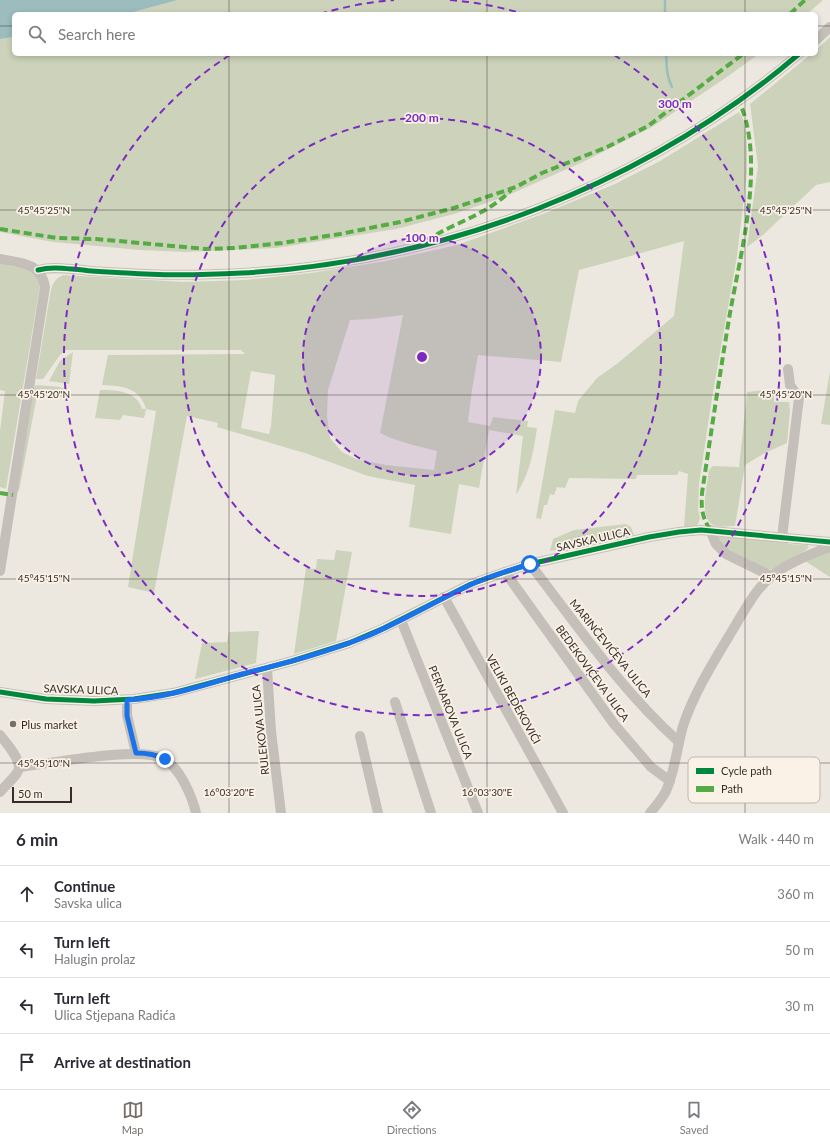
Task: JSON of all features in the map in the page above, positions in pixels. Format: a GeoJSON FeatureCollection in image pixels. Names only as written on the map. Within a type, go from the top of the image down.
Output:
{"type":"FeatureCollection","features":[{"type":"Feature","properties":{"kind":"street"},"geometry":{"type":"LineString","coordinates":[[818,38],[830,27]]}},
{"type":"Feature","properties":{"kind":"street"},"geometry":{"type":"LineString","coordinates":[[38,270],[53,268],[198,276],[254,272],[326,264],[392,253],[455,237],[522,215],[594,185],[667,148],[744,97],[796,56]]}},
{"type":"Feature","properties":{"kind":"street"},"geometry":{"type":"LineString","coordinates":[[0,259],[26,264],[38,270],[43,278],[44,291],[0,571]]}},
{"type":"Feature","properties":{"kind":"street"},"geometry":{"type":"LineString","coordinates":[[782,537],[799,398],[790,384],[788,369]]}},
{"type":"Feature","properties":{"kind":"street"},"geometry":{"type":"LineString","coordinates":[[710,530],[716,544],[726,554],[771,576]]}},
{"type":"Feature","properties":{"kind":"street","name":"SAVSKA ULICA"},"geometry":{"type":"LineString","coordinates":[[0,692],[70,700],[127,700],[173,693],[267,668],[349,643],[401,620],[444,597],[482,580],[505,572],[530,564],[649,537],[679,532],[710,530],[830,542]]}},
{"type":"Feature","properties":{"kind":"street"},"geometry":{"type":"LineString","coordinates":[[650,813],[659,803],[670,781],[679,742],[689,712],[711,667],[751,600],[771,576],[801,558],[830,547]]}},
{"type":"Feature","properties":{"kind":"street","name":"MARINČEVIĆEVA ULICA"},"geometry":{"type":"LineString","coordinates":[[530,564],[618,677],[655,720],[679,742]]}},
{"type":"Feature","properties":{"kind":"street","name":"BEDEKOVIĆEVA ULICA"},"geometry":{"type":"LineString","coordinates":[[505,572],[614,724],[651,768],[670,781]]}},
{"type":"Feature","properties":{"kind":"street","name":"VELIKI BEDEKOVIĆI"},"geometry":{"type":"LineString","coordinates":[[444,597],[563,813]]}},
{"type":"Feature","properties":{"kind":"street","name":"PERNAROVA ULICA"},"geometry":{"type":"LineString","coordinates":[[401,620],[478,813]]}},
{"type":"Feature","properties":{"kind":"street","name":"RULEKOVA ULICA"},"geometry":{"type":"LineString","coordinates":[[267,668],[271,731],[281,813]]}},
{"type":"Feature","properties":{"kind":"street"},"geometry":{"type":"LineString","coordinates":[[127,700],[127,716],[136,753]]}},
{"type":"Feature","properties":{"kind":"street"},"geometry":{"type":"LineString","coordinates":[[395,702],[431,813]]}},
{"type":"Feature","properties":{"kind":"street"},"geometry":{"type":"LineString","coordinates":[[0,735],[15,755],[19,767],[18,773],[0,792]]}},
{"type":"Feature","properties":{"kind":"street"},"geometry":{"type":"LineString","coordinates":[[360,736],[378,813]]}},
{"type":"Feature","properties":{"kind":"street"},"geometry":{"type":"LineString","coordinates":[[19,767],[75,759],[136,753],[157,755],[171,764],[179,774],[190,794],[196,813]]}},
{"type":"Feature","properties":{"kind":"green space"},"geometry":{"type":"Polygon","coordinates":[[[178,0],[823,0],[809,12],[133,12],[178,0]]]}},
{"type":"Feature","properties":{"kind":"green space"},"geometry":{"type":"Polygon","coordinates":[[[12,37],[12,56],[756,56],[652,127],[585,161],[504,197],[454,214],[396,229],[276,248],[185,252],[140,250],[53,242],[0,232],[0,39],[12,37]]]}},
{"type":"Feature","properties":{"kind":"green space"},"geometry":{"type":"Polygon","coordinates":[[[830,37],[830,182],[816,185],[763,235],[747,247],[758,166],[750,104],[809,56],[818,56],[818,48],[830,37]]]}},
{"type":"Feature","properties":{"kind":"green space"},"geometry":{"type":"Polygon","coordinates":[[[739,112],[743,119],[746,132],[747,172],[737,256],[712,398],[699,484],[698,509],[700,518],[697,526],[684,527],[688,474],[679,471],[677,475],[637,475],[636,479],[569,478],[565,488],[557,487],[554,495],[550,494],[547,505],[544,505],[541,519],[536,518],[555,410],[575,413],[578,401],[597,378],[618,363],[674,316],[684,241],[579,270],[561,362],[478,355],[468,422],[490,426],[493,417],[528,421],[527,427],[537,428],[534,447],[525,479],[516,495],[523,436],[489,430],[479,488],[459,484],[451,534],[409,527],[415,485],[368,476],[308,454],[217,427],[218,423],[187,416],[154,593],[128,587],[156,411],[146,409],[139,396],[129,389],[102,385],[108,355],[245,354],[241,350],[66,350],[60,355],[43,379],[36,379],[52,286],[57,279],[63,275],[183,282],[245,280],[311,273],[386,261],[457,245],[543,214],[615,184],[660,161],[739,112]],[[403,315],[350,320],[328,390],[327,416],[330,438],[342,452],[356,459],[386,465],[434,470],[437,451],[401,441],[380,433],[403,315]],[[251,371],[241,428],[269,434],[275,375],[251,371]]]}},
{"type":"Feature","properties":{"kind":"green space"},"geometry":{"type":"Polygon","coordinates":[[[0,264],[26,269],[37,275],[40,285],[6,489],[0,487],[0,431],[5,391],[0,390],[0,264]]]}},
{"type":"Feature","properties":{"kind":"green space"},"geometry":{"type":"Polygon","coordinates":[[[73,352],[69,384],[49,381],[60,361],[73,352]]]}},
{"type":"Feature","properties":{"kind":"green space"},"geometry":{"type":"Polygon","coordinates":[[[830,371],[830,425],[821,424],[830,371]]]}},
{"type":"Feature","properties":{"kind":"green space"},"geometry":{"type":"Polygon","coordinates":[[[37,385],[60,387],[70,391],[69,398],[37,395],[19,491],[17,491],[33,390],[37,385]]]}},
{"type":"Feature","properties":{"kind":"green space"},"geometry":{"type":"Polygon","coordinates":[[[100,390],[113,390],[131,395],[136,398],[142,409],[146,409],[144,418],[123,415],[120,420],[95,418],[100,390]]]}},
{"type":"Feature","properties":{"kind":"green space"},"geometry":{"type":"Polygon","coordinates":[[[774,390],[774,402],[789,402],[790,411],[787,443],[763,454],[745,465],[735,526],[715,526],[708,521],[705,508],[709,470],[713,466],[739,467],[747,392],[774,390]]]}},
{"type":"Feature","properties":{"kind":"green space"},"geometry":{"type":"Polygon","coordinates":[[[626,524],[631,527],[634,535],[550,551],[553,539],[574,530],[626,524]]]}},
{"type":"Feature","properties":{"kind":"green space"},"geometry":{"type":"Polygon","coordinates":[[[719,536],[788,541],[788,544],[807,545],[809,547],[773,569],[767,570],[721,546],[719,536]]]}},
{"type":"Feature","properties":{"kind":"green space"},"geometry":{"type":"Polygon","coordinates":[[[336,550],[352,552],[336,641],[294,654],[306,568],[316,569],[317,559],[334,560],[336,550]]]}},
{"type":"Feature","properties":{"kind":"green space"},"geometry":{"type":"Polygon","coordinates":[[[830,551],[830,577],[805,561],[830,551]]]}},
{"type":"Feature","properties":{"kind":"green space"},"geometry":{"type":"Polygon","coordinates":[[[259,631],[256,663],[195,679],[202,643],[227,642],[229,632],[259,631]]]}},
{"type":"Feature","properties":{"kind":"water"},"geometry":{"type":"Polygon","coordinates":[[[0,0],[178,0],[133,12],[12,12],[12,37],[0,39],[0,0]]]}},
{"type":"Feature","properties":{"kind":"waterway"},"geometry":{"type":"LineString","coordinates":[[665,0],[665,12]]}},
{"type":"Feature","properties":{"kind":"waterway"},"geometry":{"type":"LineString","coordinates":[[666,56],[668,75],[672,87]]}},
{"type":"Feature","properties":{"kind":"marked path"},"geometry":{"type":"LineString","coordinates":[[792,12],[805,0]]}},
{"type":"Feature","properties":{"kind":"marked path"},"geometry":{"type":"LineString","coordinates":[[0,229],[57,238],[96,239],[206,249],[235,248],[282,243],[340,234],[400,222],[454,208],[516,187],[542,173],[607,147],[648,126],[740,56]]}},
{"type":"Feature","properties":{"kind":"marked path"},"geometry":{"type":"LineString","coordinates":[[710,530],[705,521],[703,512],[702,493],[730,313],[745,234],[751,178],[751,150],[747,125],[739,101]]}},
{"type":"Feature","properties":{"kind":"marked path"},"geometry":{"type":"LineString","coordinates":[[427,242],[439,233],[491,206],[511,190]]}},
{"type":"Feature","properties":{"kind":"marked path"},"geometry":{"type":"LineString","coordinates":[[0,493],[13,495]]}},
{"type":"Feature","properties":{"kind":"cycle path"},"geometry":{"type":"LineString","coordinates":[[38,270],[60,268],[99,272],[171,275],[242,273],[317,266],[392,253],[466,233],[538,208],[608,178],[675,142],[739,101],[796,56]]}},
{"type":"Feature","properties":{"kind":"cycle path"},"geometry":{"type":"LineString","coordinates":[[0,692],[46,699],[94,701],[134,699],[173,693],[292,661],[349,643],[384,628],[471,584],[505,572],[530,564],[649,537],[701,530],[830,542]]}},
{"type":"Feature","properties":{"kind":"place","name":"Plus market"},"geometry":{"type":"Point","coordinates":[13,724]}},
{"type":"Feature","properties":{"kind":"route"},"geometry":{"type":"LineString","coordinates":[[165,759],[157,755],[136,753],[127,716],[127,700],[173,693],[292,661],[349,643],[384,628],[471,584],[530,564]]}}]}
